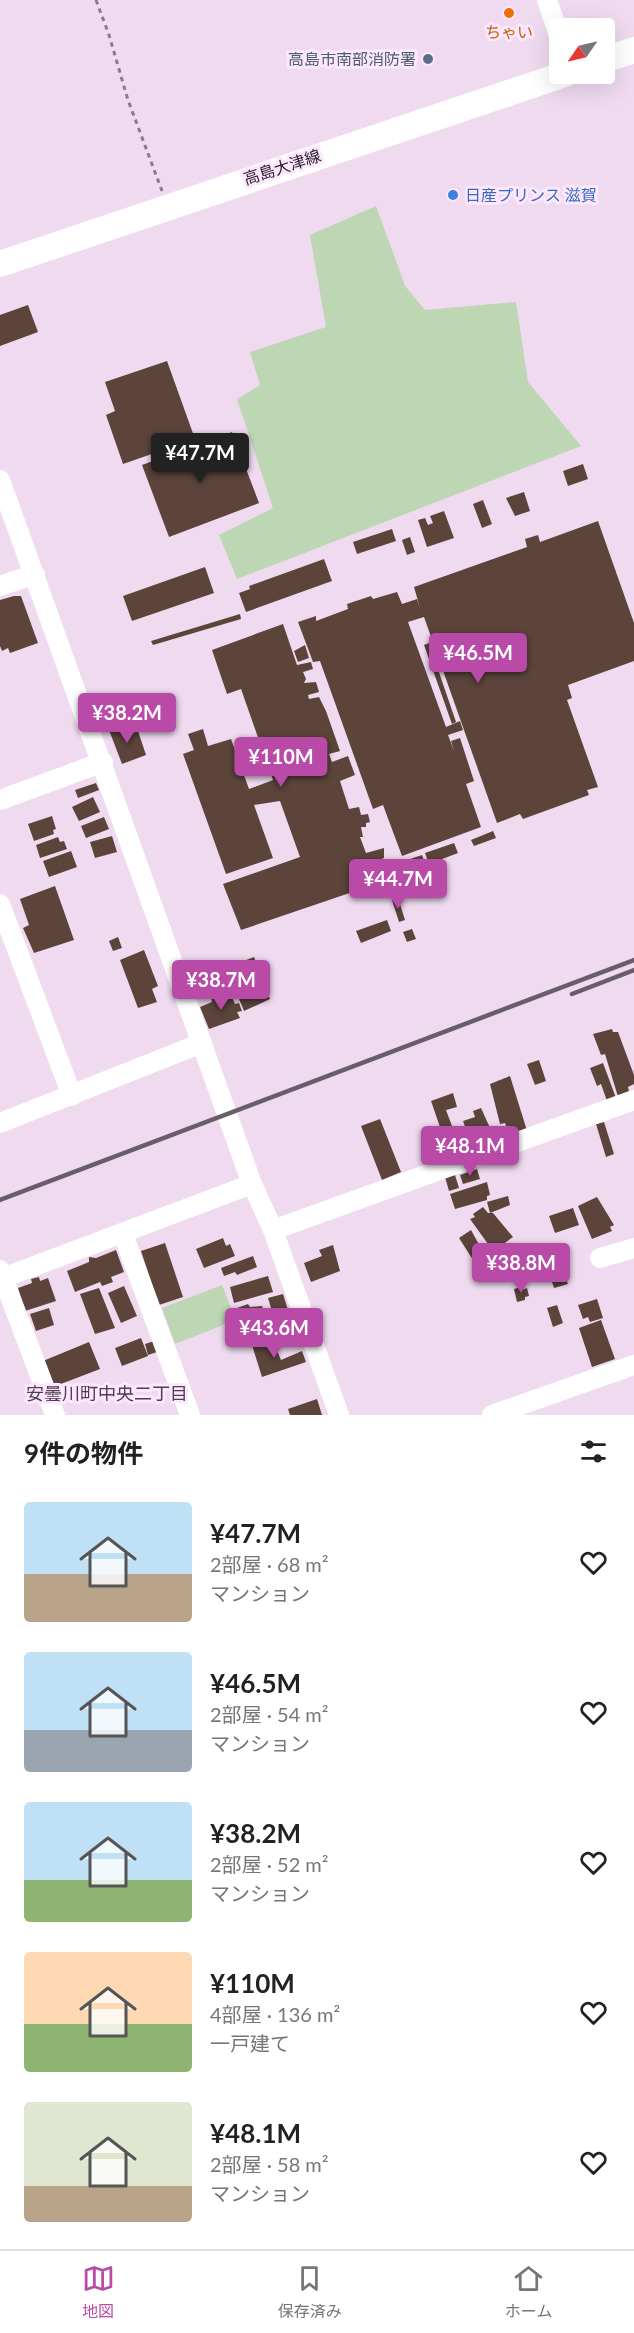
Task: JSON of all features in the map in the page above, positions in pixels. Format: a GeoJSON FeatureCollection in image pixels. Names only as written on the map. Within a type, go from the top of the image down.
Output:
{"type":"FeatureCollection","features":[{"type":"Feature","properties":{"kind":"main road"},"geometry":{"type":"LineString","coordinates":[[615,56],[634,50]]}},
{"type":"Feature","properties":{"kind":"main road","name":"高島大津線"},"geometry":{"type":"LineString","coordinates":[[0,264],[549,79]]}},
{"type":"Feature","properties":{"kind":"street"},"geometry":{"type":"LineString","coordinates":[[547,0],[553,18]]}},
{"type":"Feature","properties":{"kind":"street"},"geometry":{"type":"LineString","coordinates":[[0,480],[103,762],[252,1184],[273,1230],[339,1415]]}},
{"type":"Feature","properties":{"kind":"street"},"geometry":{"type":"LineString","coordinates":[[0,586],[34,574]]}},
{"type":"Feature","properties":{"kind":"street"},"geometry":{"type":"LineString","coordinates":[[0,800],[103,762]]}},
{"type":"Feature","properties":{"kind":"street"},"geometry":{"type":"LineString","coordinates":[[0,904],[72,1096]]}},
{"type":"Feature","properties":{"kind":"street"},"geometry":{"type":"LineString","coordinates":[[0,1123],[202,1043]]}},
{"type":"Feature","properties":{"kind":"street"},"geometry":{"type":"LineString","coordinates":[[273,1230],[634,1100]]}},
{"type":"Feature","properties":{"kind":"street"},"geometry":{"type":"LineString","coordinates":[[55,1415],[1,1275],[123,1234],[252,1184]]}},
{"type":"Feature","properties":{"kind":"street"},"geometry":{"type":"LineString","coordinates":[[123,1234],[190,1415]]}},
{"type":"Feature","properties":{"kind":"street"},"geometry":{"type":"LineString","coordinates":[[600,1258],[634,1248]]}},
{"type":"Feature","properties":{"kind":"street"},"geometry":{"type":"LineString","coordinates":[[492,1415],[634,1365]]}},
{"type":"Feature","properties":{"kind":"path"},"geometry":{"type":"LineString","coordinates":[[96,0],[128,100],[168,206]]}},
{"type":"Feature","properties":{"kind":"green space"},"geometry":{"type":"Polygon","coordinates":[[[376,206],[405,286],[425,310],[516,302],[528,382],[581,446],[237,579],[219,535],[273,508],[237,399],[260,385],[250,352],[326,327],[310,235],[376,206]]]}},
{"type":"Feature","properties":{"kind":"green space"},"geometry":{"type":"Polygon","coordinates":[[[222,1285],[236,1320],[175,1344],[162,1308],[222,1285]]]}},
{"type":"Feature","properties":{"kind":"building"},"geometry":{"type":"Polygon","coordinates":[[[28,305],[38,332],[0,346],[0,315],[28,305]]]}},
{"type":"Feature","properties":{"kind":"building"},"geometry":{"type":"Polygon","coordinates":[[[167,361],[195,439],[123,464],[106,415],[115,411],[105,382],[167,361]]]}},
{"type":"Feature","properties":{"kind":"building"},"geometry":{"type":"Polygon","coordinates":[[[232,432],[259,503],[169,537],[142,465],[232,432]]]}},
{"type":"Feature","properties":{"kind":"building"},"geometry":{"type":"Polygon","coordinates":[[[583,464],[588,479],[568,486],[563,471],[583,464]]]}},
{"type":"Feature","properties":{"kind":"building"},"geometry":{"type":"Polygon","coordinates":[[[524,492],[530,511],[515,516],[506,498],[524,492]]]}},
{"type":"Feature","properties":{"kind":"building"},"geometry":{"type":"Polygon","coordinates":[[[483,500],[492,524],[482,528],[473,504],[483,500]]]}},
{"type":"Feature","properties":{"kind":"building"},"geometry":{"type":"Polygon","coordinates":[[[444,511],[454,538],[427,547],[418,520],[425,518],[428,525],[433,523],[430,516],[444,511]]]}},
{"type":"Feature","properties":{"kind":"building"},"geometry":{"type":"Polygon","coordinates":[[[598,521],[634,623],[634,661],[568,685],[572,698],[567,700],[598,787],[587,790],[589,795],[523,819],[520,814],[497,823],[424,617],[408,622],[446,727],[460,721],[463,730],[448,735],[454,751],[451,741],[460,738],[474,781],[466,784],[481,827],[402,856],[383,805],[373,809],[320,661],[313,662],[298,622],[316,616],[316,621],[348,609],[347,604],[371,596],[373,599],[397,592],[402,604],[417,599],[420,608],[414,587],[527,547],[525,539],[538,535],[540,542],[598,521]]]}},
{"type":"Feature","properties":{"kind":"building"},"geometry":{"type":"Polygon","coordinates":[[[392,529],[396,541],[357,554],[353,542],[392,529]]]}},
{"type":"Feature","properties":{"kind":"building"},"geometry":{"type":"Polygon","coordinates":[[[410,537],[415,552],[407,555],[402,540],[410,537]]]}},
{"type":"Feature","properties":{"kind":"building"},"geometry":{"type":"Polygon","coordinates":[[[324,559],[332,581],[246,612],[239,593],[250,589],[249,586],[324,559]]]}},
{"type":"Feature","properties":{"kind":"building"},"geometry":{"type":"Polygon","coordinates":[[[205,567],[214,593],[132,621],[123,596],[205,567]]]}},
{"type":"Feature","properties":{"kind":"building"},"geometry":{"type":"Polygon","coordinates":[[[21,596],[38,643],[10,653],[8,648],[2,651],[0,646],[0,600],[21,596]]]}},
{"type":"Feature","properties":{"kind":"building"},"geometry":{"type":"Polygon","coordinates":[[[240,614],[241,619],[153,645],[151,641],[240,614]]]}},
{"type":"Feature","properties":{"kind":"building"},"geometry":{"type":"Polygon","coordinates":[[[283,624],[297,665],[311,662],[313,669],[303,672],[306,679],[304,683],[316,682],[319,692],[308,695],[309,699],[319,697],[326,711],[340,751],[329,754],[332,762],[348,756],[355,775],[340,781],[349,809],[359,807],[361,815],[368,814],[370,822],[366,823],[366,827],[361,827],[363,837],[360,837],[366,853],[384,848],[384,858],[370,863],[376,884],[241,930],[223,884],[300,857],[280,801],[254,805],[273,858],[226,874],[183,754],[194,750],[188,734],[203,729],[208,746],[231,739],[249,789],[273,780],[241,689],[227,694],[212,650],[283,624]]]}},
{"type":"Feature","properties":{"kind":"building"},"geometry":{"type":"Polygon","coordinates":[[[429,643],[456,722],[452,724],[424,645],[429,643]]]}},
{"type":"Feature","properties":{"kind":"building"},"geometry":{"type":"Polygon","coordinates":[[[305,645],[309,658],[298,662],[294,651],[305,645]]]}},
{"type":"Feature","properties":{"kind":"building"},"geometry":{"type":"Polygon","coordinates":[[[123,724],[127,735],[138,731],[146,755],[122,764],[109,730],[123,724]]]}},
{"type":"Feature","properties":{"kind":"building"},"geometry":{"type":"Polygon","coordinates":[[[252,740],[262,769],[258,770],[249,741],[252,740]]]}},
{"type":"Feature","properties":{"kind":"building"},"geometry":{"type":"Polygon","coordinates":[[[96,783],[99,790],[78,798],[75,790],[96,783]]]}},
{"type":"Feature","properties":{"kind":"building"},"geometry":{"type":"Polygon","coordinates":[[[93,797],[100,812],[79,821],[72,807],[93,797]]]}},
{"type":"Feature","properties":{"kind":"building"},"geometry":{"type":"Polygon","coordinates":[[[52,816],[56,829],[53,830],[54,834],[34,841],[28,824],[52,816]]]}},
{"type":"Feature","properties":{"kind":"building"},"geometry":{"type":"Polygon","coordinates":[[[104,817],[109,829],[86,838],[81,826],[104,817]]]}},
{"type":"Feature","properties":{"kind":"building"},"geometry":{"type":"Polygon","coordinates":[[[493,831],[496,838],[474,846],[471,840],[493,831]]]}},
{"type":"Feature","properties":{"kind":"building"},"geometry":{"type":"Polygon","coordinates":[[[112,836],[117,852],[95,858],[90,842],[112,836]]]}},
{"type":"Feature","properties":{"kind":"building"},"geometry":{"type":"Polygon","coordinates":[[[58,837],[60,842],[64,841],[67,849],[40,858],[36,845],[58,837]]]}},
{"type":"Feature","properties":{"kind":"building"},"geometry":{"type":"Polygon","coordinates":[[[454,843],[458,853],[429,864],[425,853],[454,843]]]}},
{"type":"Feature","properties":{"kind":"building"},"geometry":{"type":"Polygon","coordinates":[[[71,851],[77,867],[49,877],[43,861],[71,851]]]}},
{"type":"Feature","properties":{"kind":"building"},"geometry":{"type":"Polygon","coordinates":[[[422,855],[426,866],[408,872],[404,861],[422,855]]]}},
{"type":"Feature","properties":{"kind":"building"},"geometry":{"type":"Polygon","coordinates":[[[55,886],[74,940],[34,953],[23,928],[29,925],[20,899],[55,886]]]}},
{"type":"Feature","properties":{"kind":"building"},"geometry":{"type":"Polygon","coordinates":[[[398,898],[405,920],[399,922],[392,900],[398,898]]]}},
{"type":"Feature","properties":{"kind":"building"},"geometry":{"type":"Polygon","coordinates":[[[387,920],[391,931],[361,943],[356,931],[387,920]]]}},
{"type":"Feature","properties":{"kind":"building"},"geometry":{"type":"Polygon","coordinates":[[[412,929],[416,939],[407,942],[403,932],[412,929]]]}},
{"type":"Feature","properties":{"kind":"building"},"geometry":{"type":"Polygon","coordinates":[[[118,937],[122,948],[113,951],[109,941],[118,937]]]}},
{"type":"Feature","properties":{"kind":"building"},"geometry":{"type":"Polygon","coordinates":[[[144,950],[158,986],[152,989],[157,1002],[138,1008],[120,960],[144,950]]]}},
{"type":"Feature","properties":{"kind":"building"},"geometry":{"type":"Polygon","coordinates":[[[254,957],[270,999],[244,1011],[235,989],[230,991],[229,988],[243,982],[236,964],[254,957]]]}},
{"type":"Feature","properties":{"kind":"building"},"geometry":{"type":"Polygon","coordinates":[[[223,969],[225,976],[210,983],[207,976],[223,969]]]}},
{"type":"Feature","properties":{"kind":"building"},"geometry":{"type":"Polygon","coordinates":[[[220,994],[221,997],[232,997],[235,1004],[239,1003],[242,1011],[237,1012],[240,1018],[209,1029],[200,1007],[212,1002],[211,997],[220,994]]]}},
{"type":"Feature","properties":{"kind":"building"},"geometry":{"type":"Polygon","coordinates":[[[612,1029],[613,1032],[618,1032],[634,1075],[634,1084],[628,1087],[630,1096],[619,1100],[605,1054],[601,1055],[593,1034],[612,1029]]]}},
{"type":"Feature","properties":{"kind":"building"},"geometry":{"type":"Polygon","coordinates":[[[539,1060],[546,1081],[535,1085],[527,1064],[539,1060]]]}},
{"type":"Feature","properties":{"kind":"building"},"geometry":{"type":"Polygon","coordinates":[[[603,1063],[616,1098],[607,1101],[601,1084],[597,1086],[590,1068],[603,1063]]]}},
{"type":"Feature","properties":{"kind":"building"},"geometry":{"type":"Polygon","coordinates":[[[510,1076],[528,1134],[511,1139],[505,1123],[500,1124],[490,1084],[510,1076]]]}},
{"type":"Feature","properties":{"kind":"building"},"geometry":{"type":"Polygon","coordinates":[[[453,1093],[457,1107],[446,1110],[452,1126],[441,1130],[431,1101],[453,1093]]]}},
{"type":"Feature","properties":{"kind":"building"},"geometry":{"type":"Polygon","coordinates":[[[481,1108],[495,1139],[490,1141],[492,1146],[474,1152],[463,1121],[475,1117],[473,1111],[481,1108]]]}},
{"type":"Feature","properties":{"kind":"building"},"geometry":{"type":"Polygon","coordinates":[[[380,1119],[401,1172],[382,1180],[361,1126],[380,1119]]]}},
{"type":"Feature","properties":{"kind":"building"},"geometry":{"type":"Polygon","coordinates":[[[604,1122],[614,1154],[606,1157],[596,1124],[604,1122]]]}},
{"type":"Feature","properties":{"kind":"building"},"geometry":{"type":"Polygon","coordinates":[[[450,1130],[456,1144],[448,1148],[442,1133],[450,1130]]]}},
{"type":"Feature","properties":{"kind":"building"},"geometry":{"type":"Polygon","coordinates":[[[477,1169],[480,1179],[463,1184],[460,1175],[477,1169]]]}},
{"type":"Feature","properties":{"kind":"building"},"geometry":{"type":"Polygon","coordinates":[[[455,1175],[459,1188],[449,1191],[445,1177],[455,1175]]]}},
{"type":"Feature","properties":{"kind":"building"},"geometry":{"type":"Polygon","coordinates":[[[487,1182],[490,1195],[487,1196],[487,1200],[455,1209],[450,1194],[487,1182]]]}},
{"type":"Feature","properties":{"kind":"building"},"geometry":{"type":"Polygon","coordinates":[[[508,1196],[510,1205],[490,1213],[487,1202],[508,1196]]]}},
{"type":"Feature","properties":{"kind":"building"},"geometry":{"type":"Polygon","coordinates":[[[597,1197],[614,1225],[610,1227],[612,1231],[592,1239],[578,1206],[597,1197]]]}},
{"type":"Feature","properties":{"kind":"building"},"geometry":{"type":"Polygon","coordinates":[[[483,1207],[488,1213],[493,1213],[513,1237],[495,1250],[493,1249],[486,1255],[484,1252],[473,1260],[459,1238],[471,1230],[482,1250],[488,1244],[470,1219],[475,1217],[473,1214],[483,1207]]]}},
{"type":"Feature","properties":{"kind":"building"},"geometry":{"type":"Polygon","coordinates":[[[573,1208],[579,1225],[555,1233],[549,1216],[573,1208]]]}},
{"type":"Feature","properties":{"kind":"building"},"geometry":{"type":"Polygon","coordinates":[[[223,1238],[226,1246],[230,1244],[235,1256],[204,1268],[196,1249],[223,1238]]]}},
{"type":"Feature","properties":{"kind":"building"},"geometry":{"type":"Polygon","coordinates":[[[165,1243],[183,1297],[159,1305],[141,1251],[165,1243]]]}},
{"type":"Feature","properties":{"kind":"building"},"geometry":{"type":"Polygon","coordinates":[[[333,1245],[340,1271],[311,1282],[304,1263],[322,1256],[319,1250],[333,1245]]]}},
{"type":"Feature","properties":{"kind":"building"},"geometry":{"type":"Polygon","coordinates":[[[116,1250],[124,1272],[111,1277],[113,1282],[102,1286],[100,1282],[75,1292],[67,1271],[89,1262],[89,1257],[96,1258],[116,1250]]]}},
{"type":"Feature","properties":{"kind":"building"},"geometry":{"type":"Polygon","coordinates":[[[253,1256],[257,1267],[237,1275],[235,1272],[224,1276],[221,1268],[253,1256]]]}},
{"type":"Feature","properties":{"kind":"building"},"geometry":{"type":"Polygon","coordinates":[[[563,1272],[568,1284],[554,1288],[550,1276],[563,1272]]]}},
{"type":"Feature","properties":{"kind":"building"},"geometry":{"type":"Polygon","coordinates":[[[268,1276],[273,1292],[234,1303],[230,1287],[268,1276]]]}},
{"type":"Feature","properties":{"kind":"building"},"geometry":{"type":"Polygon","coordinates":[[[39,1277],[40,1281],[48,1278],[56,1301],[25,1311],[18,1288],[32,1283],[31,1279],[39,1277]]]}},
{"type":"Feature","properties":{"kind":"building"},"geometry":{"type":"Polygon","coordinates":[[[124,1286],[137,1316],[121,1323],[108,1293],[124,1286]]]}},
{"type":"Feature","properties":{"kind":"building"},"geometry":{"type":"Polygon","coordinates":[[[521,1287],[522,1290],[527,1288],[529,1296],[517,1302],[514,1289],[521,1287]]]}},
{"type":"Feature","properties":{"kind":"building"},"geometry":{"type":"Polygon","coordinates":[[[99,1288],[115,1328],[95,1334],[80,1294],[99,1288]]]}},
{"type":"Feature","properties":{"kind":"building"},"geometry":{"type":"Polygon","coordinates":[[[283,1294],[289,1313],[274,1318],[268,1298],[283,1294]]]}},
{"type":"Feature","properties":{"kind":"building"},"geometry":{"type":"Polygon","coordinates":[[[597,1299],[603,1318],[590,1322],[588,1317],[583,1319],[578,1305],[597,1299]]]}},
{"type":"Feature","properties":{"kind":"building"},"geometry":{"type":"Polygon","coordinates":[[[248,1304],[250,1307],[262,1306],[272,1334],[248,1342],[237,1308],[248,1304]]]}},
{"type":"Feature","properties":{"kind":"building"},"geometry":{"type":"Polygon","coordinates":[[[557,1305],[563,1323],[553,1327],[547,1308],[557,1305]]]}},
{"type":"Feature","properties":{"kind":"building"},"geometry":{"type":"Polygon","coordinates":[[[49,1308],[54,1325],[36,1331],[30,1314],[49,1308]]]}},
{"type":"Feature","properties":{"kind":"building"},"geometry":{"type":"Polygon","coordinates":[[[601,1320],[615,1359],[592,1367],[579,1328],[601,1320]]]}},
{"type":"Feature","properties":{"kind":"building"},"geometry":{"type":"Polygon","coordinates":[[[141,1338],[148,1356],[122,1366],[115,1348],[141,1338]]]}},
{"type":"Feature","properties":{"kind":"building"},"geometry":{"type":"Polygon","coordinates":[[[272,1339],[281,1360],[302,1351],[306,1362],[262,1377],[252,1345],[272,1339]]]}},
{"type":"Feature","properties":{"kind":"building"},"geometry":{"type":"Polygon","coordinates":[[[154,1341],[157,1352],[148,1355],[145,1344],[154,1341]]]}},
{"type":"Feature","properties":{"kind":"building"},"geometry":{"type":"Polygon","coordinates":[[[89,1342],[100,1369],[53,1387],[43,1361],[89,1342]]]}},
{"type":"Feature","properties":{"kind":"building"},"geometry":{"type":"Polygon","coordinates":[[[317,1399],[322,1415],[290,1415],[288,1409],[317,1399]]]}},
{"type":"Feature","properties":{"kind":"railway"},"geometry":{"type":"LineString","coordinates":[[0,1200],[634,960]]}},
{"type":"Feature","properties":{"kind":"railway"},"geometry":{"type":"LineString","coordinates":[[572,994],[634,970]]}},
{"type":"Feature","properties":{"kind":"place","name":"ちゃい"},"geometry":{"type":"Point","coordinates":[509,13]}},
{"type":"Feature","properties":{"kind":"place","name":"高島市南部消防署"},"geometry":{"type":"Point","coordinates":[428,59]}},
{"type":"Feature","properties":{"kind":"place","name":"日産プリンス 滋賀"},"geometry":{"type":"Point","coordinates":[453,195]}},
{"type":"Feature","properties":{"kind":"district","name":"安曇川町中央二丁目"},"geometry":{"type":"Point","coordinates":[107,1394]}}]}
